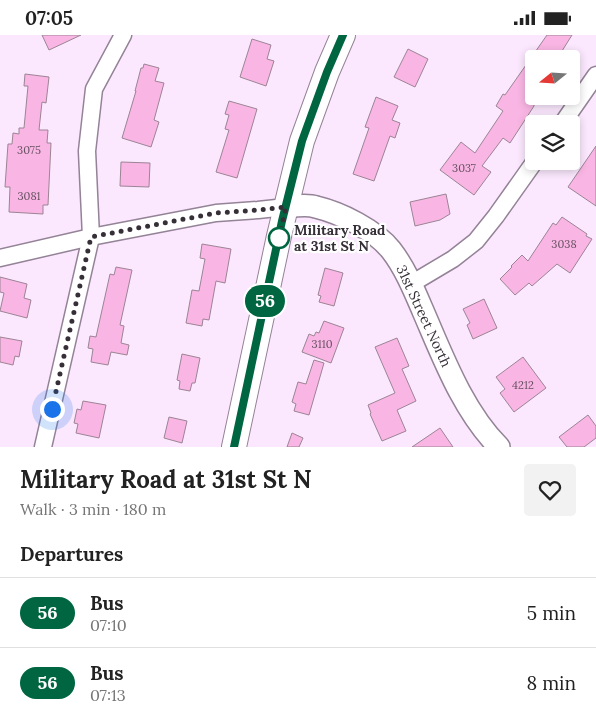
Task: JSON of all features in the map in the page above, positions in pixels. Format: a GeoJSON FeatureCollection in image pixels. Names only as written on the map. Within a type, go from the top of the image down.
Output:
{"type":"FeatureCollection","features":[{"type":"Feature","properties":{"kind":"main road"},"geometry":{"type":"LineString","coordinates":[[234,447],[302,141],[327,72],[343,35]]}},
{"type":"Feature","properties":{"kind":"street"},"geometry":{"type":"LineString","coordinates":[[43,447],[91,237],[87,151],[94,89],[123,35]]}},
{"type":"Feature","properties":{"kind":"street"},"geometry":{"type":"LineString","coordinates":[[568,115],[596,75]]}},
{"type":"Feature","properties":{"kind":"street"},"geometry":{"type":"LineString","coordinates":[[411,285],[476,241],[529,170]]}},
{"type":"Feature","properties":{"kind":"street","name":"31st Street North"},"geometry":{"type":"LineString","coordinates":[[0,258],[91,237],[216,213],[315,206],[368,230],[379,238],[391,251],[411,285],[464,400],[490,439],[499,447]]}},
{"type":"Feature","properties":{"kind":"building"},"geometry":{"type":"Polygon","coordinates":[[[42,35],[81,35],[49,50],[42,35]]]}},
{"type":"Feature","properties":{"kind":"building"},"geometry":{"type":"Polygon","coordinates":[[[547,35],[572,35],[563,50],[536,50],[547,35]]]}},
{"type":"Feature","properties":{"kind":"building"},"geometry":{"type":"Polygon","coordinates":[[[252,39],[271,45],[267,59],[274,61],[266,86],[240,77],[252,39]]]}},
{"type":"Feature","properties":{"kind":"building"},"geometry":{"type":"Polygon","coordinates":[[[408,49],[428,59],[415,87],[394,77],[408,49]]]}},
{"type":"Feature","properties":{"kind":"building"},"geometry":{"type":"Polygon","coordinates":[[[144,64],[159,68],[155,81],[164,83],[154,120],[159,122],[151,147],[122,138],[141,68],[143,68],[144,64]]]}},
{"type":"Feature","properties":{"kind":"building"},"geometry":{"type":"Polygon","coordinates":[[[525,66],[525,105],[534,106],[528,115],[525,115],[525,120],[510,143],[503,138],[482,166],[491,172],[474,195],[440,170],[461,142],[475,153],[503,111],[496,106],[503,94],[505,95],[525,66]]]}},
{"type":"Feature","properties":{"kind":"building"},"geometry":{"type":"Polygon","coordinates":[[[25,74],[49,77],[46,103],[42,102],[39,130],[48,130],[47,143],[51,143],[48,205],[43,205],[43,214],[9,212],[10,187],[5,187],[8,144],[12,144],[13,133],[19,134],[19,128],[24,128],[28,86],[24,86],[25,74]]]}},
{"type":"Feature","properties":{"kind":"building"},"geometry":{"type":"Polygon","coordinates":[[[376,97],[398,106],[392,120],[400,123],[395,138],[390,136],[374,181],[353,174],[369,128],[365,127],[376,97]]]}},
{"type":"Feature","properties":{"kind":"building"},"geometry":{"type":"Polygon","coordinates":[[[229,101],[257,109],[237,178],[216,172],[229,130],[225,129],[229,115],[225,114],[229,101]]]}},
{"type":"Feature","properties":{"kind":"building"},"geometry":{"type":"Polygon","coordinates":[[[596,146],[596,206],[568,187],[596,146]]]}},
{"type":"Feature","properties":{"kind":"building"},"geometry":{"type":"Polygon","coordinates":[[[121,162],[150,163],[149,187],[120,186],[121,162]]]}},
{"type":"Feature","properties":{"kind":"building"},"geometry":{"type":"Polygon","coordinates":[[[446,194],[450,214],[440,220],[415,226],[410,202],[446,194]]]}},
{"type":"Feature","properties":{"kind":"building"},"geometry":{"type":"Polygon","coordinates":[[[562,217],[592,239],[570,273],[557,264],[532,286],[529,283],[515,295],[500,279],[522,255],[528,261],[553,223],[556,225],[562,217]]]}},
{"type":"Feature","properties":{"kind":"building"},"geometry":{"type":"Polygon","coordinates":[[[202,244],[231,249],[225,283],[216,281],[209,320],[203,319],[202,326],[186,323],[192,290],[199,291],[205,259],[200,258],[202,244]]]}},
{"type":"Feature","properties":{"kind":"building"},"geometry":{"type":"Polygon","coordinates":[[[116,267],[132,270],[120,325],[124,326],[121,343],[129,345],[127,355],[111,352],[108,365],[91,362],[93,349],[88,348],[90,336],[96,337],[110,274],[114,275],[116,267]]]}},
{"type":"Feature","properties":{"kind":"building"},"geometry":{"type":"Polygon","coordinates":[[[325,268],[343,273],[334,306],[319,302],[321,296],[318,295],[325,268]]]}},
{"type":"Feature","properties":{"kind":"building"},"geometry":{"type":"Polygon","coordinates":[[[0,277],[27,284],[24,298],[31,300],[27,318],[0,311],[4,293],[0,292],[0,277]]]}},
{"type":"Feature","properties":{"kind":"building"},"geometry":{"type":"Polygon","coordinates":[[[484,299],[497,328],[473,339],[467,325],[470,323],[463,309],[484,299]]]}},
{"type":"Feature","properties":{"kind":"building"},"geometry":{"type":"Polygon","coordinates":[[[324,321],[344,328],[331,363],[302,352],[309,334],[314,336],[316,332],[319,333],[324,321]]]}},
{"type":"Feature","properties":{"kind":"building"},"geometry":{"type":"Polygon","coordinates":[[[0,337],[22,341],[19,357],[15,356],[13,365],[0,362],[0,337]]]}},
{"type":"Feature","properties":{"kind":"building"},"geometry":{"type":"Polygon","coordinates":[[[397,338],[409,366],[402,369],[416,401],[397,410],[406,431],[382,441],[368,405],[395,393],[375,347],[397,338]]]}},
{"type":"Feature","properties":{"kind":"building"},"geometry":{"type":"Polygon","coordinates":[[[182,354],[200,358],[195,383],[192,383],[190,391],[179,389],[180,381],[177,380],[182,354]]]}},
{"type":"Feature","properties":{"kind":"building"},"geometry":{"type":"Polygon","coordinates":[[[523,357],[546,388],[514,412],[500,393],[505,389],[496,377],[523,357]]]}},
{"type":"Feature","properties":{"kind":"building"},"geometry":{"type":"Polygon","coordinates":[[[314,360],[324,363],[309,415],[294,411],[296,404],[292,402],[298,382],[306,384],[314,360]]]}},
{"type":"Feature","properties":{"kind":"building"},"geometry":{"type":"Polygon","coordinates":[[[83,401],[106,405],[99,438],[76,433],[78,424],[74,423],[77,409],[81,410],[83,401]]]}},
{"type":"Feature","properties":{"kind":"building"},"geometry":{"type":"Polygon","coordinates":[[[588,415],[596,426],[596,438],[584,447],[567,447],[559,437],[588,415]]]}},
{"type":"Feature","properties":{"kind":"building"},"geometry":{"type":"Polygon","coordinates":[[[169,417],[187,421],[182,443],[164,438],[169,417]]]}},
{"type":"Feature","properties":{"kind":"building"},"geometry":{"type":"Polygon","coordinates":[[[440,428],[453,447],[412,447],[440,428]]]}},
{"type":"Feature","properties":{"kind":"building"},"geometry":{"type":"Polygon","coordinates":[[[292,433],[303,438],[299,447],[287,447],[292,433]]]}},
{"type":"Feature","properties":{"kind":"bus line","name":"56"},"geometry":{"type":"LineString","coordinates":[[234,447],[282,221],[302,141],[327,72],[343,35]]}},
{"type":"Feature","properties":{"kind":"place","name":"Military Road at 31st St N"},"geometry":{"type":"Point","coordinates":[279,238]}},
{"type":"Feature","properties":{"kind":"route"},"geometry":{"type":"LineString","coordinates":[[52,409],[91,237],[216,213],[286,207],[279,238]]}}]}
